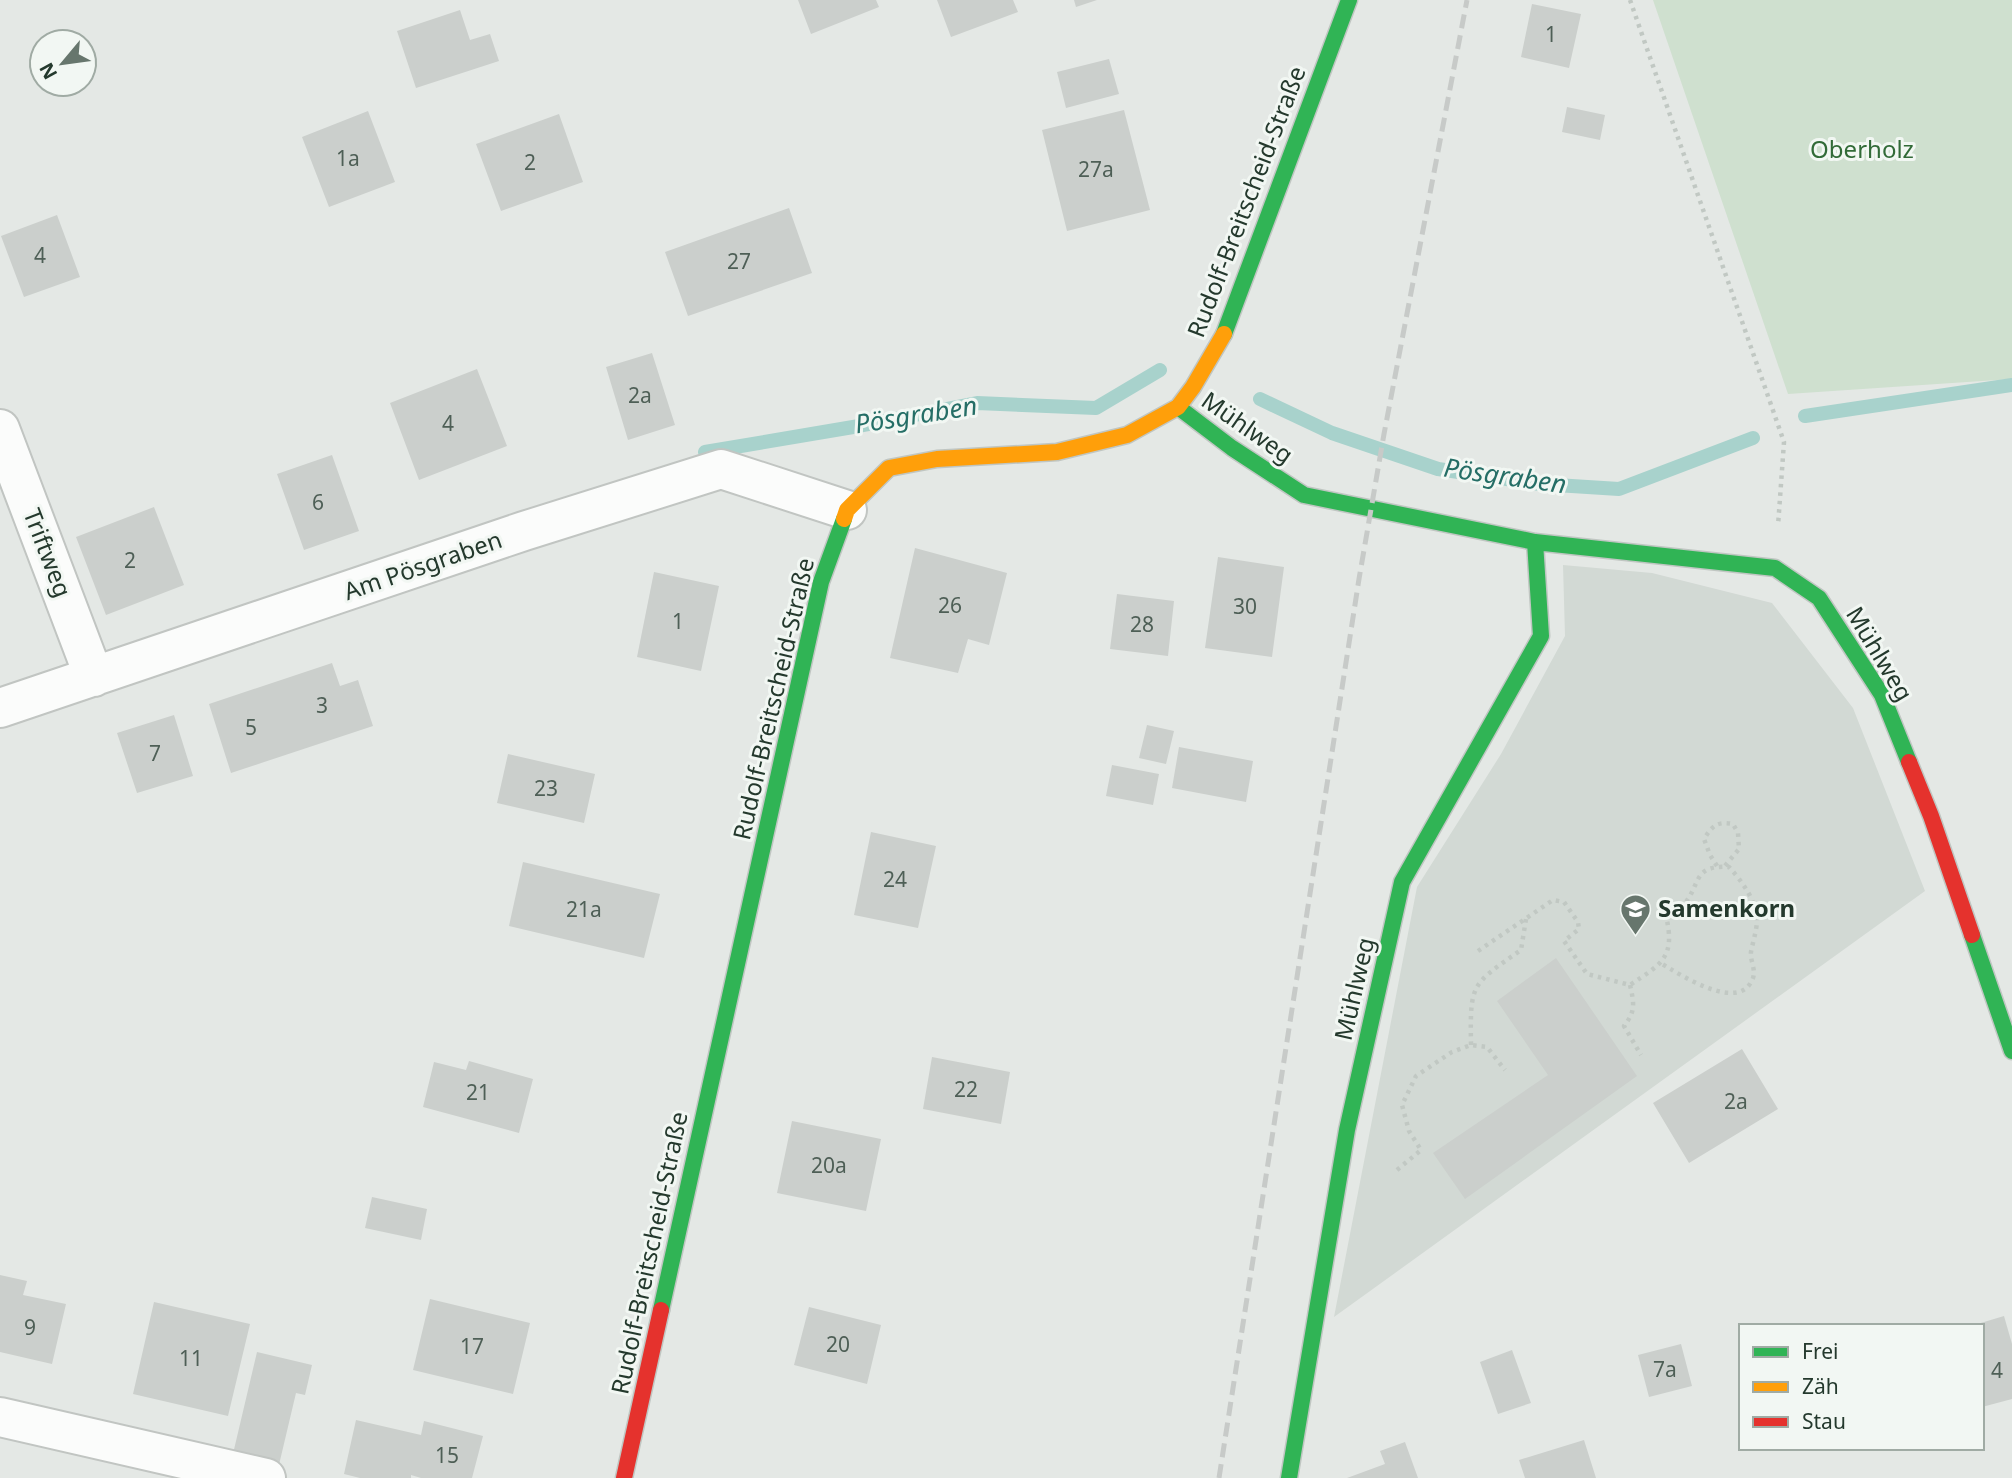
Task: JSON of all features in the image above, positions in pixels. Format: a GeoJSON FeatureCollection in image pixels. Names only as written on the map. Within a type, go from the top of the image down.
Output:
{"type":"FeatureCollection","features":[{"type":"Feature","properties":{"kind":"street","name":"Rudolf-Breitscheid-Straße"},"geometry":{"type":"LineString","coordinates":[[624,1478],[821,582],[847,510],[889,468],[937,459],[1056,452],[1128,435],[1178,407],[1225,332],[1349,0]]}},
{"type":"Feature","properties":{"kind":"street","name":"Mühlweg"},"geometry":{"type":"LineString","coordinates":[[1178,407],[1232,448],[1304,495],[1535,542],[1775,568],[1819,598],[1882,695],[1931,816],[2012,1051]]}},
{"type":"Feature","properties":{"kind":"street","name":"Triftweg"},"geometry":{"type":"LineString","coordinates":[[0,429],[94,677]]}},
{"type":"Feature","properties":{"kind":"street","name":"Am Pösgraben"},"geometry":{"type":"LineString","coordinates":[[0,708],[524,531],[721,469],[847,510]]}},
{"type":"Feature","properties":{"kind":"street","name":"Mühlweg"},"geometry":{"type":"LineString","coordinates":[[1289,1478],[1346,1130],[1402,882],[1541,636],[1535,542]]}},
{"type":"Feature","properties":{"kind":"street"},"geometry":{"type":"LineString","coordinates":[[0,1418],[267,1478]]}},
{"type":"Feature","properties":{"kind":"path"},"geometry":{"type":"LineString","coordinates":[[1630,0],[1784,442],[1775,568]]}},
{"type":"Feature","properties":{"kind":"path"},"geometry":{"type":"LineString","coordinates":[[1717,866],[1704,839],[1711,827],[1721,821],[1733,824],[1738,833],[1740,849],[1724,867]]}},
{"type":"Feature","properties":{"kind":"path"},"geometry":{"type":"LineString","coordinates":[[1478,951],[1553,900],[1564,902],[1578,922],[1578,929],[1564,941],[1587,974],[1630,985],[1662,964],[1669,943],[1666,916],[1684,904],[1695,880],[1717,866],[1729,867],[1740,879],[1757,918],[1751,955],[1754,971],[1752,981],[1741,990],[1730,994],[1700,985],[1662,964]]}},
{"type":"Feature","properties":{"kind":"path"},"geometry":{"type":"LineString","coordinates":[[1471,1045],[1471,999],[1475,988],[1486,975],[1521,950],[1526,918]]}},
{"type":"Feature","properties":{"kind":"path"},"geometry":{"type":"LineString","coordinates":[[1630,985],[1635,1005],[1632,1016],[1624,1026],[1641,1055]]}},
{"type":"Feature","properties":{"kind":"path"},"geometry":{"type":"LineString","coordinates":[[1397,1170],[1421,1150],[1409,1131],[1402,1105],[1416,1076],[1452,1052],[1471,1045],[1487,1047],[1505,1070]]}},
{"type":"Feature","properties":{"kind":"shaded area","name":"Samenkorn"},"geometry":{"type":"Polygon","coordinates":[[[1563,565],[1652,573],[1772,603],[1853,708],[1925,891],[1334,1317],[1417,887],[1501,754],[1565,636],[1563,565]]]}},
{"type":"Feature","properties":{"kind":"green space","name":"Oberholz"},"geometry":{"type":"Polygon","coordinates":[[[1653,0],[2012,0],[2012,379],[1788,394],[1653,0]]]}},
{"type":"Feature","properties":{"kind":"building"},"geometry":{"type":"Polygon","coordinates":[[[798,0],[876,0],[879,7],[811,34],[798,0]]]}},
{"type":"Feature","properties":{"kind":"building"},"geometry":{"type":"Polygon","coordinates":[[[937,0],[1013,0],[1018,12],[951,37],[937,0]]]}},
{"type":"Feature","properties":{"kind":"building"},"geometry":{"type":"Polygon","coordinates":[[[1074,0],[1097,0],[1076,7],[1074,0]]]}},
{"type":"Feature","properties":{"kind":"building"},"geometry":{"type":"Polygon","coordinates":[[[1532,4],[1581,14],[1569,68],[1521,57],[1532,4]]]}},
{"type":"Feature","properties":{"kind":"building"},"geometry":{"type":"Polygon","coordinates":[[[460,10],[470,40],[490,34],[499,61],[416,88],[397,31],[460,10]]]}},
{"type":"Feature","properties":{"kind":"building"},"geometry":{"type":"Polygon","coordinates":[[[1109,59],[1119,94],[1066,108],[1057,72],[1109,59]]]}},
{"type":"Feature","properties":{"kind":"building"},"geometry":{"type":"Polygon","coordinates":[[[1567,107],[1605,115],[1600,140],[1562,132],[1567,107]]]}},
{"type":"Feature","properties":{"kind":"building"},"geometry":{"type":"Polygon","coordinates":[[[1124,110],[1150,210],[1067,231],[1042,130],[1124,110]]]}},
{"type":"Feature","properties":{"kind":"building"},"geometry":{"type":"Polygon","coordinates":[[[368,111],[395,182],[329,207],[302,137],[368,111]]]}},
{"type":"Feature","properties":{"kind":"building"},"geometry":{"type":"Polygon","coordinates":[[[559,114],[583,182],[501,211],[476,144],[559,114]]]}},
{"type":"Feature","properties":{"kind":"building"},"geometry":{"type":"Polygon","coordinates":[[[789,208],[812,273],[688,316],[665,252],[789,208]]]}},
{"type":"Feature","properties":{"kind":"building"},"geometry":{"type":"Polygon","coordinates":[[[57,215],[80,277],[24,297],[1,236],[57,215]]]}},
{"type":"Feature","properties":{"kind":"building"},"geometry":{"type":"Polygon","coordinates":[[[652,353],[675,425],[628,440],[606,367],[652,353]]]}},
{"type":"Feature","properties":{"kind":"building"},"geometry":{"type":"Polygon","coordinates":[[[477,369],[507,446],[419,480],[390,403],[477,369]]]}},
{"type":"Feature","properties":{"kind":"building"},"geometry":{"type":"Polygon","coordinates":[[[332,455],[359,531],[304,550],[277,474],[332,455]]]}},
{"type":"Feature","properties":{"kind":"building"},"geometry":{"type":"Polygon","coordinates":[[[154,507],[184,585],[106,615],[76,537],[154,507]]]}},
{"type":"Feature","properties":{"kind":"building"},"geometry":{"type":"Polygon","coordinates":[[[915,548],[1007,573],[989,645],[968,639],[958,673],[890,658],[915,548]]]}},
{"type":"Feature","properties":{"kind":"building"},"geometry":{"type":"Polygon","coordinates":[[[1218,557],[1284,567],[1272,657],[1205,648],[1218,557]]]}},
{"type":"Feature","properties":{"kind":"building"},"geometry":{"type":"Polygon","coordinates":[[[654,572],[719,586],[701,671],[637,657],[654,572]]]}},
{"type":"Feature","properties":{"kind":"building"},"geometry":{"type":"Polygon","coordinates":[[[1117,594],[1174,601],[1168,656],[1110,649],[1117,594]]]}},
{"type":"Feature","properties":{"kind":"building"},"geometry":{"type":"Polygon","coordinates":[[[332,663],[340,686],[358,680],[373,726],[231,773],[209,704],[332,663]]]}},
{"type":"Feature","properties":{"kind":"building"},"geometry":{"type":"Polygon","coordinates":[[[174,715],[193,776],[137,793],[117,733],[174,715]]]}},
{"type":"Feature","properties":{"kind":"building"},"geometry":{"type":"Polygon","coordinates":[[[1147,725],[1174,731],[1166,764],[1139,758],[1147,725]]]}},
{"type":"Feature","properties":{"kind":"building"},"geometry":{"type":"Polygon","coordinates":[[[1179,747],[1253,761],[1246,802],[1172,788],[1179,747]]]}},
{"type":"Feature","properties":{"kind":"building"},"geometry":{"type":"Polygon","coordinates":[[[508,754],[595,774],[584,823],[497,803],[508,754]]]}},
{"type":"Feature","properties":{"kind":"building"},"geometry":{"type":"Polygon","coordinates":[[[1112,765],[1159,774],[1153,805],[1106,796],[1112,765]]]}},
{"type":"Feature","properties":{"kind":"building"},"geometry":{"type":"Polygon","coordinates":[[[871,832],[936,846],[918,928],[854,915],[871,832]]]}},
{"type":"Feature","properties":{"kind":"building"},"geometry":{"type":"Polygon","coordinates":[[[523,862],[660,894],[644,958],[509,926],[523,862]]]}},
{"type":"Feature","properties":{"kind":"building"},"geometry":{"type":"Polygon","coordinates":[[[1556,958],[1637,1076],[1465,1199],[1433,1153],[1548,1075],[1497,1001],[1556,958]]]}},
{"type":"Feature","properties":{"kind":"building"},"geometry":{"type":"Polygon","coordinates":[[[1742,1049],[1778,1109],[1689,1163],[1653,1103],[1742,1049]]]}},
{"type":"Feature","properties":{"kind":"building"},"geometry":{"type":"Polygon","coordinates":[[[932,1057],[1010,1072],[1001,1124],[923,1109],[932,1057]]]}},
{"type":"Feature","properties":{"kind":"building"},"geometry":{"type":"Polygon","coordinates":[[[469,1061],[533,1079],[519,1133],[423,1107],[434,1062],[466,1070],[469,1061]]]}},
{"type":"Feature","properties":{"kind":"building"},"geometry":{"type":"Polygon","coordinates":[[[792,1121],[881,1139],[866,1211],[777,1193],[792,1121]]]}},
{"type":"Feature","properties":{"kind":"building"},"geometry":{"type":"Polygon","coordinates":[[[372,1197],[427,1209],[421,1240],[365,1228],[372,1197]]]}},
{"type":"Feature","properties":{"kind":"building"},"geometry":{"type":"Polygon","coordinates":[[[0,1275],[27,1281],[23,1295],[66,1304],[52,1364],[0,1352],[0,1275]]]}},
{"type":"Feature","properties":{"kind":"building"},"geometry":{"type":"Polygon","coordinates":[[[430,1299],[530,1323],[513,1394],[413,1370],[430,1299]]]}},
{"type":"Feature","properties":{"kind":"building"},"geometry":{"type":"Polygon","coordinates":[[[154,1302],[250,1324],[228,1416],[133,1394],[154,1302]]]}},
{"type":"Feature","properties":{"kind":"building"},"geometry":{"type":"Polygon","coordinates":[[[809,1307],[881,1325],[867,1384],[794,1365],[809,1307]]]}},
{"type":"Feature","properties":{"kind":"building"},"geometry":{"type":"Polygon","coordinates":[[[2004,1316],[2012,1344],[2012,1399],[1984,1406],[1984,1324],[1977,1324],[2004,1316]]]}},
{"type":"Feature","properties":{"kind":"building"},"geometry":{"type":"Polygon","coordinates":[[[1681,1344],[1692,1386],[1649,1397],[1638,1355],[1681,1344]]]}},
{"type":"Feature","properties":{"kind":"building"},"geometry":{"type":"Polygon","coordinates":[[[1512,1350],[1531,1403],[1498,1414],[1480,1362],[1512,1350]]]}},
{"type":"Feature","properties":{"kind":"building"},"geometry":{"type":"Polygon","coordinates":[[[257,1352],[312,1365],[305,1395],[296,1393],[278,1469],[232,1458],[257,1352]]]}},
{"type":"Feature","properties":{"kind":"building"},"geometry":{"type":"Polygon","coordinates":[[[356,1420],[421,1435],[424,1421],[483,1436],[472,1478],[421,1478],[411,1475],[411,1478],[360,1478],[344,1474],[356,1420]]]}},
{"type":"Feature","properties":{"kind":"building"},"geometry":{"type":"Polygon","coordinates":[[[1584,1440],[1596,1478],[1525,1478],[1519,1460],[1584,1440]]]}},
{"type":"Feature","properties":{"kind":"building"},"geometry":{"type":"Polygon","coordinates":[[[1405,1442],[1418,1478],[1347,1478],[1385,1464],[1380,1451],[1405,1442]]]}},
{"type":"Feature","properties":{"kind":"waterway","name":"Pösgraben"},"geometry":{"type":"LineString","coordinates":[[705,452],[977,403],[1096,408],[1160,370]]}},
{"type":"Feature","properties":{"kind":"waterway","name":"Pösgraben"},"geometry":{"type":"LineString","coordinates":[[1805,416],[2012,385]]}},
{"type":"Feature","properties":{"kind":"waterway","name":"Pösgraben"},"geometry":{"type":"LineString","coordinates":[[1260,399],[1332,433],[1438,469],[1540,484],[1619,489],[1753,438]]}},
{"type":"Feature","properties":{"kind":"railway"},"geometry":{"type":"LineString","coordinates":[[1219,1478],[1359,579],[1467,0]]}},
{"type":"Feature","properties":{"kind":"traffic: fast"},"geometry":{"type":"LineString","coordinates":[[1224,334],[1349,0]]}},
{"type":"Feature","properties":{"kind":"traffic: fast"},"geometry":{"type":"LineString","coordinates":[[1178,407],[1232,448],[1304,495],[1535,542],[1775,568],[1819,598],[1882,695],[1909,762]]}},
{"type":"Feature","properties":{"kind":"traffic: fast"},"geometry":{"type":"LineString","coordinates":[[661,1310],[821,582],[844,519]]}},
{"type":"Feature","properties":{"kind":"traffic: fast"},"geometry":{"type":"LineString","coordinates":[[1289,1478],[1347,1130],[1402,882],[1541,636],[1535,542]]}},
{"type":"Feature","properties":{"kind":"traffic: fast"},"geometry":{"type":"LineString","coordinates":[[1972,935],[2012,1051]]}},
{"type":"Feature","properties":{"kind":"traffic: slow"},"geometry":{"type":"LineString","coordinates":[[844,519],[847,510],[889,468],[937,459],[1057,452],[1127,435],[1178,407],[1224,334]]}},
{"type":"Feature","properties":{"kind":"traffic: jam"},"geometry":{"type":"LineString","coordinates":[[1909,762],[1931,816],[1972,935]]}},
{"type":"Feature","properties":{"kind":"traffic: jam"},"geometry":{"type":"LineString","coordinates":[[624,1478],[661,1310]]}},
{"type":"Feature","properties":{"kind":"place","name":"Samenkorn"},"geometry":{"type":"Point","coordinates":[1635,936]}}]}
